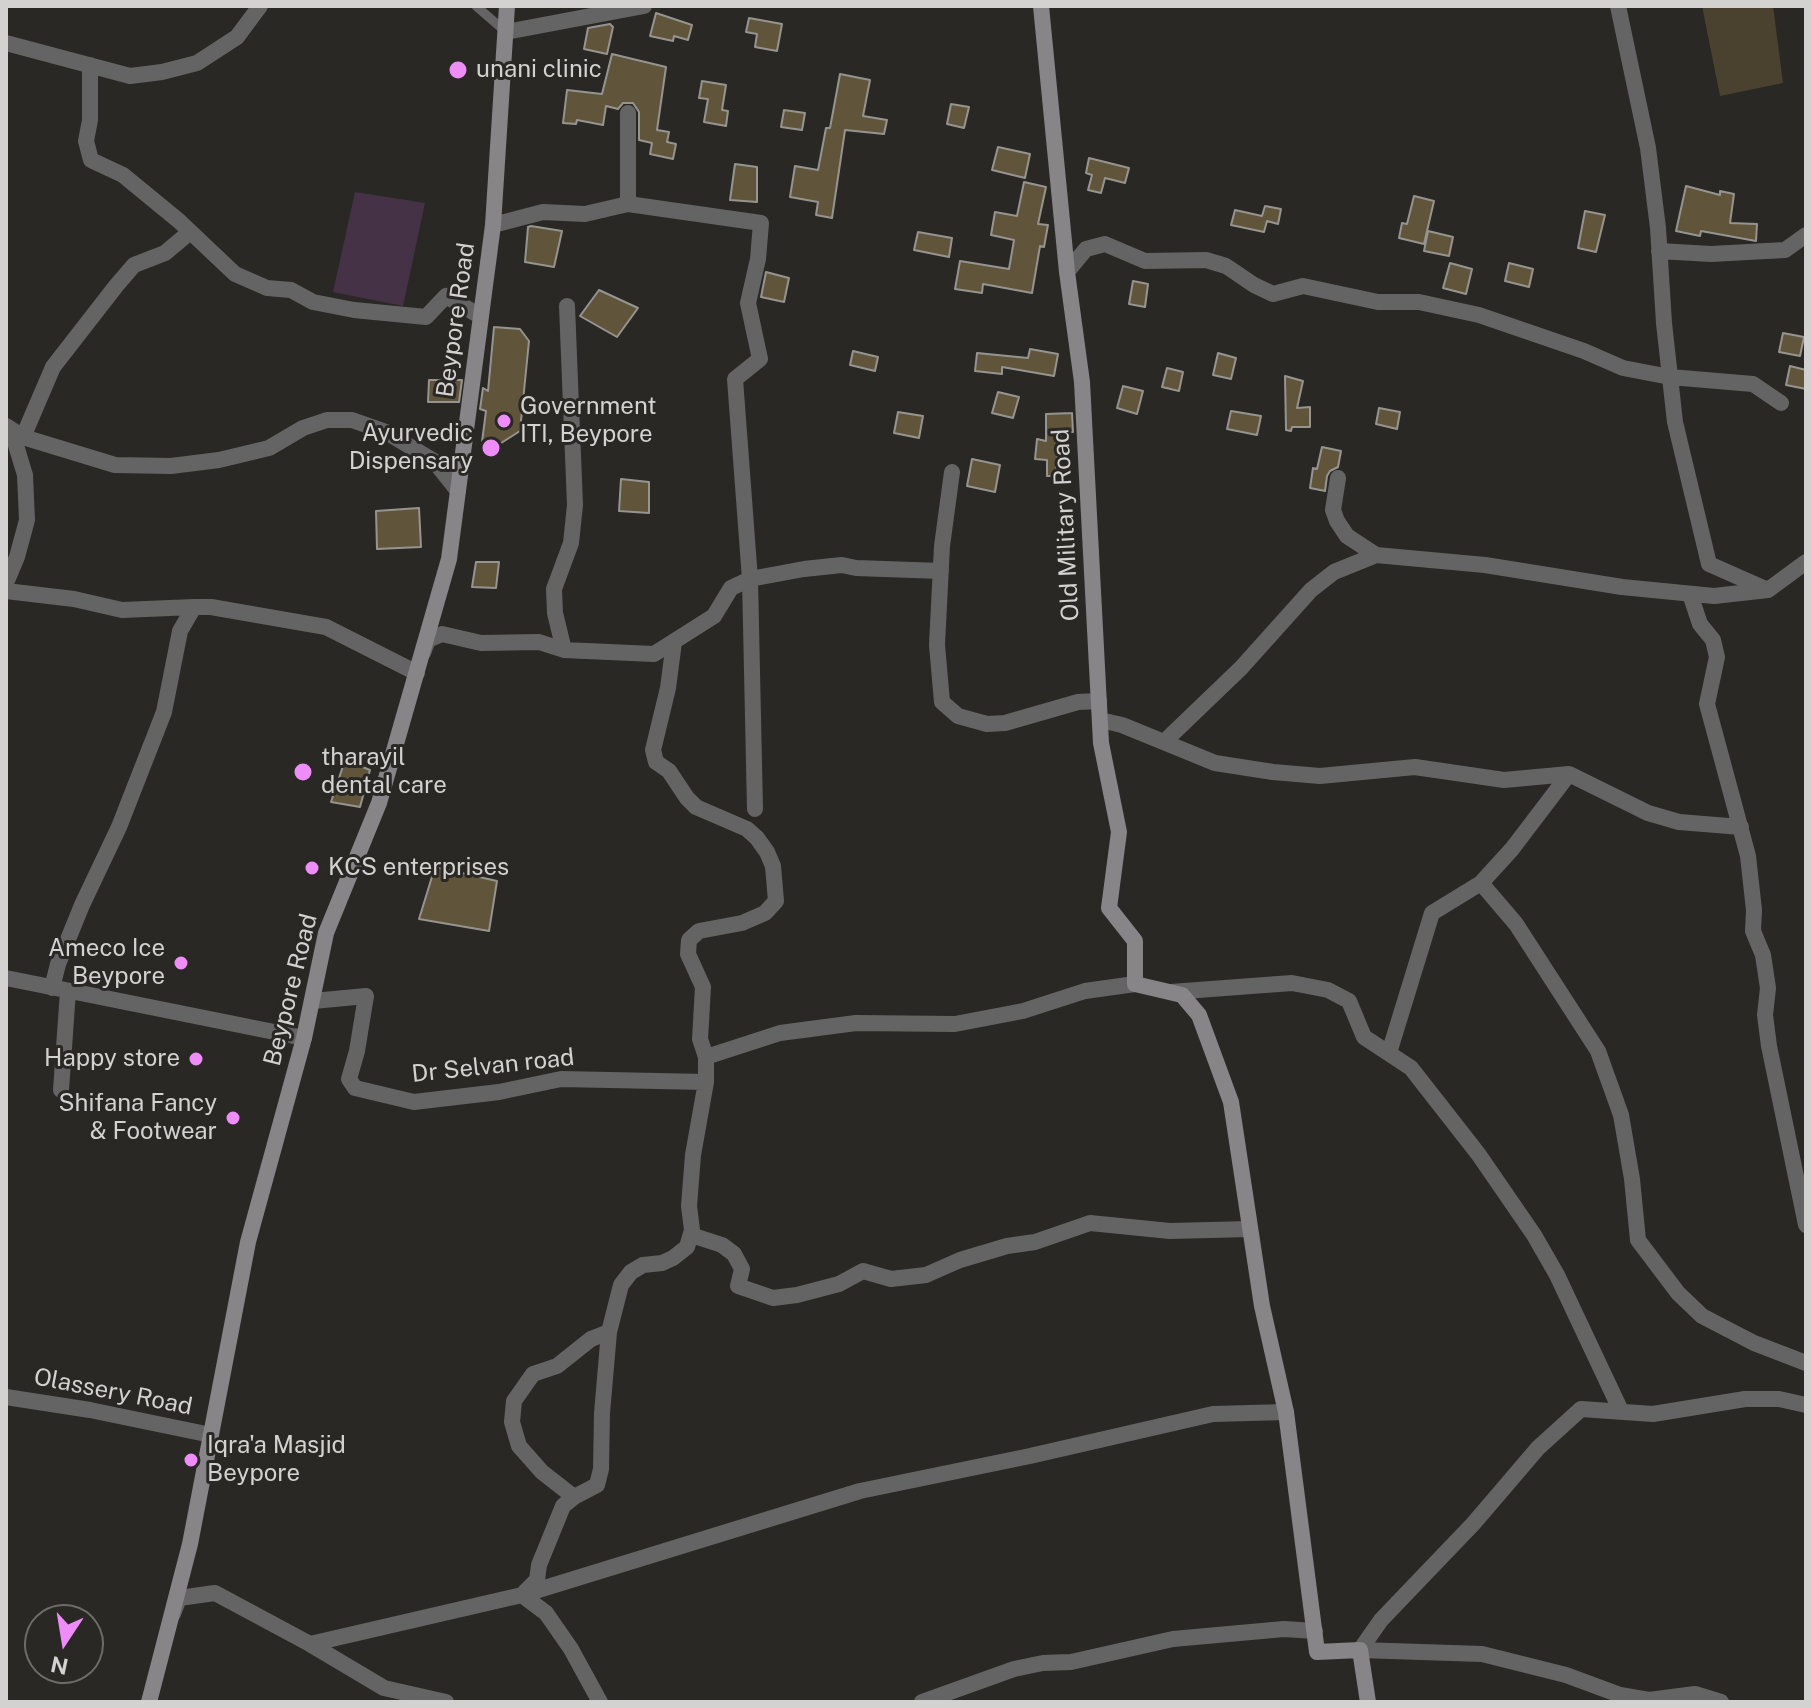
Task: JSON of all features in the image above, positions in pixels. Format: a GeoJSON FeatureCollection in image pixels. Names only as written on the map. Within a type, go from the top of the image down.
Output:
{"type":"FeatureCollection","features":[{"type":"Feature","properties":{"kind":"main road","name":"Beypore Road"},"geometry":{"type":"LineString","coordinates":[[149,1702],[190,1544],[248,1242],[304,1038],[326,933],[379,803],[449,559],[493,225],[507,6]]}},
{"type":"Feature","properties":{"kind":"main road","name":"Old Military Road"},"geometry":{"type":"LineString","coordinates":[[1041,6],[1067,272],[1082,382],[1101,743],[1119,832],[1109,908],[1135,941],[1135,984]]}},
{"type":"Feature","properties":{"kind":"main road"},"geometry":{"type":"LineString","coordinates":[[1135,984],[1176,994],[1199,1015],[1231,1102],[1262,1306],[1286,1412],[1317,1652],[1360,1650],[1368,1702]]}},
{"type":"Feature","properties":{"kind":"street"},"geometry":{"type":"LineString","coordinates":[[6,43],[130,76],[162,72],[197,63],[237,37],[260,6]]}},
{"type":"Feature","properties":{"kind":"street"},"geometry":{"type":"LineString","coordinates":[[506,32],[644,6]]}},
{"type":"Feature","properties":{"kind":"street"},"geometry":{"type":"LineString","coordinates":[[1618,6],[1648,148],[1675,422],[1709,564],[1768,590]]}},
{"type":"Feature","properties":{"kind":"street"},"geometry":{"type":"LineString","coordinates":[[90,65],[90,120],[86,141],[91,160],[123,175],[235,274],[267,288],[291,290],[313,302],[354,310],[426,317],[446,296],[480,316]]}},
{"type":"Feature","properties":{"kind":"street"},"geometry":{"type":"LineString","coordinates":[[628,113],[628,204]]}},
{"type":"Feature","properties":{"kind":"street"},"geometry":{"type":"LineString","coordinates":[[493,225],[543,212],[585,214],[628,204],[761,223],[758,259],[748,303],[760,359],[735,379],[750,579],[755,809]]}},
{"type":"Feature","properties":{"kind":"street"},"geometry":{"type":"LineString","coordinates":[[6,583],[27,520],[25,475],[14,431],[53,367],[134,265],[165,253],[190,232]]}},
{"type":"Feature","properties":{"kind":"street"},"geometry":{"type":"LineString","coordinates":[[1659,251],[1711,254],[1785,250],[1806,235]]}},
{"type":"Feature","properties":{"kind":"street"},"geometry":{"type":"LineString","coordinates":[[1067,272],[1086,249],[1105,244],[1145,261],[1206,260],[1226,266],[1273,294],[1303,286],[1378,302],[1419,302],[1479,315],[1584,351],[1623,368],[1670,377],[1753,384],[1781,403]]}},
{"type":"Feature","properties":{"kind":"street"},"geometry":{"type":"LineString","coordinates":[[564,650],[555,613],[554,589],[571,543],[575,505],[567,306]]}},
{"type":"Feature","properties":{"kind":"street"},"geometry":{"type":"LineString","coordinates":[[14,431],[115,465],[171,466],[219,460],[269,448],[303,428],[327,420],[352,420],[386,432],[434,461],[458,491]]}},
{"type":"Feature","properties":{"kind":"street"},"geometry":{"type":"LineString","coordinates":[[952,472],[941,571],[937,645],[942,702],[958,716],[987,724],[1005,723],[1078,702],[1099,701]]}},
{"type":"Feature","properties":{"kind":"street"},"geometry":{"type":"LineString","coordinates":[[1338,478],[1333,510],[1337,521],[1347,536],[1376,555]]}},
{"type":"Feature","properties":{"kind":"street"},"geometry":{"type":"LineString","coordinates":[[1165,741],[1241,668],[1311,590],[1334,572],[1376,555],[1485,565],[1622,587],[1714,596],[1768,590],[1806,562]]}},
{"type":"Feature","properties":{"kind":"street"},"geometry":{"type":"LineString","coordinates":[[6,591],[74,599],[122,610],[211,607],[326,627],[418,670],[428,640],[442,634],[481,643],[539,642],[564,650],[654,654],[714,616],[731,588],[750,579],[842,565],[941,571]]}},
{"type":"Feature","properties":{"kind":"street"},"geometry":{"type":"LineString","coordinates":[[1690,594],[1700,624],[1713,640],[1717,657],[1707,704],[1748,856],[1753,931],[1763,955],[1768,988],[1765,1015],[1769,1046],[1806,1225]]}},
{"type":"Feature","properties":{"kind":"street"},"geometry":{"type":"LineString","coordinates":[[61,1090],[60,990],[64,949],[119,827],[164,712],[180,631],[194,607]]}},
{"type":"Feature","properties":{"kind":"street"},"geometry":{"type":"LineString","coordinates":[[522,1595],[537,1580],[539,1565],[563,1506],[597,1485],[601,1469],[609,1332],[621,1285],[631,1272],[643,1265],[673,1258],[687,1247],[691,1235],[689,1206],[693,1155],[706,1082],[706,1057],[700,1039],[703,987],[688,954],[689,940],[699,931],[742,923],[765,913],[776,901],[773,866],[757,838],[747,829],[696,807],[669,771],[656,762],[653,750],[668,688],[674,642]]}},
{"type":"Feature","properties":{"kind":"street"},"geometry":{"type":"LineString","coordinates":[[1100,720],[1165,741],[1215,763],[1273,772],[1320,776],[1415,767],[1504,780],[1569,774],[1648,813],[1679,822],[1741,827]]}},
{"type":"Feature","properties":{"kind":"street"},"geometry":{"type":"LineString","coordinates":[[1389,1053],[1432,913],[1481,883],[1512,849],[1569,774]]}},
{"type":"Feature","properties":{"kind":"street"},"geometry":{"type":"LineString","coordinates":[[1481,883],[1516,924],[1598,1051],[1621,1115],[1638,1240],[1678,1293],[1702,1316],[1754,1343],[1806,1363]]}},
{"type":"Feature","properties":{"kind":"street"},"geometry":{"type":"LineString","coordinates":[[6,978],[304,1038]]}},
{"type":"Feature","properties":{"kind":"street"},"geometry":{"type":"LineString","coordinates":[[1176,994],[1292,983],[1328,990],[1349,1001],[1364,1037],[1411,1068],[1534,1235],[1557,1275],[1621,1411]]}},
{"type":"Feature","properties":{"kind":"street"},"geometry":{"type":"LineString","coordinates":[[706,1057],[780,1033],[856,1023],[955,1024],[1023,1011],[1085,991],[1135,984]]}},
{"type":"Feature","properties":{"kind":"street","name":"Dr Selvan road"},"geometry":{"type":"LineString","coordinates":[[313,1001],[366,996],[349,1079],[355,1088],[414,1102],[499,1092],[561,1079],[706,1082]]}},
{"type":"Feature","properties":{"kind":"street"},"geometry":{"type":"LineString","coordinates":[[691,1235],[722,1245],[734,1254],[742,1269],[738,1286],[773,1298],[839,1284],[863,1271],[891,1279],[926,1275],[960,1260],[1007,1246],[1035,1242],[1090,1223],[1170,1231],[1250,1229]]}},
{"type":"Feature","properties":{"kind":"street"},"geometry":{"type":"LineString","coordinates":[[574,1497],[542,1472],[519,1446],[512,1422],[514,1401],[533,1374],[557,1366],[591,1339],[609,1332]]}},
{"type":"Feature","properties":{"kind":"street","name":"Olassery Road"},"geometry":{"type":"LineString","coordinates":[[6,1397],[90,1410],[211,1435]]}},
{"type":"Feature","properties":{"kind":"street"},"geometry":{"type":"LineString","coordinates":[[1360,1650],[1381,1620],[1473,1524],[1538,1448],[1581,1409],[1664,1413],[1745,1399],[1779,1399],[1806,1405]]}},
{"type":"Feature","properties":{"kind":"street"},"geometry":{"type":"LineString","coordinates":[[310,1644],[522,1595],[860,1491],[1213,1414],[1286,1412]]}},
{"type":"Feature","properties":{"kind":"street"},"geometry":{"type":"LineString","coordinates":[[171,1619],[179,1598],[215,1593],[384,1688],[446,1702]]}},
{"type":"Feature","properties":{"kind":"street"},"geometry":{"type":"LineString","coordinates":[[522,1595],[546,1613],[571,1649],[600,1702]]}},
{"type":"Feature","properties":{"kind":"street"},"geometry":{"type":"LineString","coordinates":[[922,1702],[1014,1669],[1043,1663],[1071,1662],[1173,1639],[1284,1629],[1315,1631]]}},
{"type":"Feature","properties":{"kind":"street"},"geometry":{"type":"LineString","coordinates":[[1360,1650],[1482,1654],[1566,1675],[1620,1695],[1649,1700],[1695,1694],[1721,1702]]}},
{"type":"Feature","properties":{"kind":"lane"},"geometry":{"type":"LineString","coordinates":[[476,6],[506,32]]}},
{"type":"Feature","properties":{"kind":"shaded area"},"geometry":{"type":"Polygon","coordinates":[[[1702,6],[1773,6],[1783,83],[1720,96],[1702,6]]]}},
{"type":"Feature","properties":{"kind":"shaded area"},"geometry":{"type":"Polygon","coordinates":[[[355,192],[425,203],[403,306],[333,292],[355,192]]]}},
{"type":"Feature","properties":{"kind":"building"},"geometry":{"type":"Polygon","coordinates":[[[656,13],[692,25],[688,40],[674,36],[673,41],[650,36],[656,13]]]}},
{"type":"Feature","properties":{"kind":"building"},"geometry":{"type":"Polygon","coordinates":[[[749,18],[782,24],[777,51],[755,47],[757,34],[746,32],[749,18]]]}},
{"type":"Feature","properties":{"kind":"building"},"geometry":{"type":"Polygon","coordinates":[[[610,24],[613,27],[607,54],[584,49],[588,28],[610,24]]]}},
{"type":"Feature","properties":{"kind":"building"},"geometry":{"type":"Polygon","coordinates":[[[612,54],[666,67],[657,130],[669,132],[667,142],[676,144],[673,159],[650,154],[652,143],[639,140],[639,112],[633,103],[623,103],[618,109],[606,106],[603,125],[577,120],[576,124],[563,123],[567,90],[602,94],[612,54]]]}},
{"type":"Feature","properties":{"kind":"building"},"geometry":{"type":"Polygon","coordinates":[[[840,74],[870,80],[863,116],[887,120],[884,134],[845,130],[832,218],[816,215],[818,202],[790,197],[795,166],[818,170],[840,74]]]}},
{"type":"Feature","properties":{"kind":"building"},"geometry":{"type":"Polygon","coordinates":[[[702,81],[726,85],[722,110],[728,111],[726,126],[704,122],[708,99],[699,98],[702,81]]]}},
{"type":"Feature","properties":{"kind":"building"},"geometry":{"type":"Polygon","coordinates":[[[951,104],[969,107],[964,128],[947,124],[951,104]]]}},
{"type":"Feature","properties":{"kind":"building"},"geometry":{"type":"Polygon","coordinates":[[[784,110],[805,113],[802,130],[781,127],[784,110]]]}},
{"type":"Feature","properties":{"kind":"building"},"geometry":{"type":"Polygon","coordinates":[[[998,147],[1030,154],[1025,178],[992,170],[998,147]]]}},
{"type":"Feature","properties":{"kind":"building"},"geometry":{"type":"Polygon","coordinates":[[[1089,158],[1129,168],[1125,183],[1105,178],[1101,193],[1088,190],[1092,175],[1086,173],[1089,158]]]}},
{"type":"Feature","properties":{"kind":"building"},"geometry":{"type":"Polygon","coordinates":[[[735,164],[757,167],[757,202],[730,200],[735,164]]]}},
{"type":"Feature","properties":{"kind":"building"},"geometry":{"type":"Polygon","coordinates":[[[1024,182],[1046,187],[1038,224],[1048,225],[1044,247],[1040,246],[1032,293],[983,284],[982,293],[955,289],[960,261],[1009,269],[1014,240],[991,235],[995,212],[1017,216],[1024,182]]]}},
{"type":"Feature","properties":{"kind":"building"},"geometry":{"type":"Polygon","coordinates":[[[1686,186],[1720,195],[1720,191],[1734,194],[1730,223],[1757,224],[1756,241],[1701,231],[1700,236],[1676,231],[1686,186]]]}},
{"type":"Feature","properties":{"kind":"building"},"geometry":{"type":"Polygon","coordinates":[[[1414,196],[1434,201],[1424,244],[1399,238],[1402,223],[1407,224],[1414,196]]]}},
{"type":"Feature","properties":{"kind":"building"},"geometry":{"type":"Polygon","coordinates":[[[1265,206],[1281,209],[1278,224],[1267,221],[1264,232],[1231,225],[1235,210],[1262,216],[1265,206]]]}},
{"type":"Feature","properties":{"kind":"building"},"geometry":{"type":"Polygon","coordinates":[[[1585,211],[1605,215],[1596,252],[1578,248],[1585,211]]]}},
{"type":"Feature","properties":{"kind":"building"},"geometry":{"type":"Polygon","coordinates":[[[528,227],[562,231],[554,267],[525,262],[528,227]]]}},
{"type":"Feature","properties":{"kind":"building"},"geometry":{"type":"Polygon","coordinates":[[[1428,231],[1453,237],[1449,256],[1424,251],[1428,231]]]}},
{"type":"Feature","properties":{"kind":"building"},"geometry":{"type":"Polygon","coordinates":[[[918,232],[952,238],[949,257],[914,250],[918,232]]]}},
{"type":"Feature","properties":{"kind":"building"},"geometry":{"type":"Polygon","coordinates":[[[1450,263],[1472,269],[1466,294],[1443,288],[1450,263]]]}},
{"type":"Feature","properties":{"kind":"building"},"geometry":{"type":"Polygon","coordinates":[[[1509,263],[1533,269],[1529,287],[1505,281],[1509,263]]]}},
{"type":"Feature","properties":{"kind":"building"},"geometry":{"type":"Polygon","coordinates":[[[766,272],[789,278],[784,302],[761,297],[766,272]]]}},
{"type":"Feature","properties":{"kind":"building"},"geometry":{"type":"Polygon","coordinates":[[[1133,281],[1148,284],[1145,307],[1129,304],[1133,281]]]}},
{"type":"Feature","properties":{"kind":"building"},"geometry":{"type":"Polygon","coordinates":[[[599,290],[638,308],[617,337],[580,316],[599,290]]]}},
{"type":"Feature","properties":{"kind":"building"},"geometry":{"type":"Polygon","coordinates":[[[494,327],[520,329],[529,341],[520,431],[498,445],[482,442],[486,411],[480,409],[483,388],[488,391],[494,327]]]}},
{"type":"Feature","properties":{"kind":"building"},"geometry":{"type":"Polygon","coordinates":[[[1783,333],[1804,337],[1800,356],[1779,352],[1783,333]]]}},
{"type":"Feature","properties":{"kind":"building"},"geometry":{"type":"Polygon","coordinates":[[[1030,349],[1058,354],[1054,376],[1002,367],[1002,374],[975,371],[977,353],[1028,358],[1030,349]]]}},
{"type":"Feature","properties":{"kind":"building"},"geometry":{"type":"Polygon","coordinates":[[[853,351],[878,357],[875,371],[850,365],[853,351]]]}},
{"type":"Feature","properties":{"kind":"building"},"geometry":{"type":"Polygon","coordinates":[[[1218,353],[1236,358],[1231,379],[1213,375],[1218,353]]]}},
{"type":"Feature","properties":{"kind":"building"},"geometry":{"type":"Polygon","coordinates":[[[1790,366],[1806,370],[1806,389],[1786,385],[1790,366]]]}},
{"type":"Feature","properties":{"kind":"building"},"geometry":{"type":"Polygon","coordinates":[[[1167,368],[1183,372],[1179,391],[1162,387],[1167,368]]]}},
{"type":"Feature","properties":{"kind":"building"},"geometry":{"type":"Polygon","coordinates":[[[1285,376],[1303,381],[1297,408],[1310,407],[1310,427],[1286,430],[1285,376]]]}},
{"type":"Feature","properties":{"kind":"building"},"geometry":{"type":"Polygon","coordinates":[[[429,380],[462,380],[459,402],[428,402],[429,380]]]}},
{"type":"Feature","properties":{"kind":"building"},"geometry":{"type":"Polygon","coordinates":[[[1123,386],[1143,391],[1137,414],[1117,408],[1123,386]]]}},
{"type":"Feature","properties":{"kind":"building"},"geometry":{"type":"Polygon","coordinates":[[[998,392],[1019,397],[1013,418],[992,413],[998,392]]]}},
{"type":"Feature","properties":{"kind":"building"},"geometry":{"type":"Polygon","coordinates":[[[1379,408],[1400,412],[1397,429],[1376,424],[1379,408]]]}},
{"type":"Feature","properties":{"kind":"building"},"geometry":{"type":"Polygon","coordinates":[[[1231,411],[1261,416],[1257,435],[1227,429],[1231,411]]]}},
{"type":"Feature","properties":{"kind":"building"},"geometry":{"type":"Polygon","coordinates":[[[898,412],[923,416],[919,438],[894,433],[898,412]]]}},
{"type":"Feature","properties":{"kind":"building"},"geometry":{"type":"Polygon","coordinates":[[[1072,413],[1073,432],[1061,433],[1055,476],[1047,476],[1047,460],[1035,459],[1037,439],[1046,441],[1046,414],[1072,413]]]}},
{"type":"Feature","properties":{"kind":"building"},"geometry":{"type":"Polygon","coordinates":[[[1322,447],[1341,451],[1338,467],[1327,476],[1325,491],[1310,488],[1313,468],[1317,469],[1322,447]]]}},
{"type":"Feature","properties":{"kind":"building"},"geometry":{"type":"Polygon","coordinates":[[[972,459],[1000,465],[995,492],[967,486],[972,459]]]}},
{"type":"Feature","properties":{"kind":"building"},"geometry":{"type":"Polygon","coordinates":[[[621,479],[649,482],[649,513],[619,511],[621,479]]]}},
{"type":"Feature","properties":{"kind":"building"},"geometry":{"type":"Polygon","coordinates":[[[419,508],[421,547],[377,549],[376,511],[419,508]]]}},
{"type":"Feature","properties":{"kind":"building"},"geometry":{"type":"Polygon","coordinates":[[[476,562],[499,562],[496,588],[472,587],[476,562]]]}},
{"type":"Feature","properties":{"kind":"building"},"geometry":{"type":"Polygon","coordinates":[[[345,760],[370,770],[360,807],[331,802],[345,760]]]}},
{"type":"Feature","properties":{"kind":"building"},"geometry":{"type":"Polygon","coordinates":[[[435,867],[497,881],[489,931],[419,919],[435,867]]]}},
{"type":"Feature","properties":{"kind":"place","name":"unani clinic"},"geometry":{"type":"Point","coordinates":[458,70]}},
{"type":"Feature","properties":{"kind":"place","name":"Government ITI, Beypore"},"geometry":{"type":"Point","coordinates":[504,421]}},
{"type":"Feature","properties":{"kind":"place","name":"Ayurvedic Dispensary"},"geometry":{"type":"Point","coordinates":[491,448]}},
{"type":"Feature","properties":{"kind":"place","name":"tharayil dental care"},"geometry":{"type":"Point","coordinates":[303,772]}},
{"type":"Feature","properties":{"kind":"place","name":"KCS enterprises"},"geometry":{"type":"Point","coordinates":[312,868]}},
{"type":"Feature","properties":{"kind":"place","name":"Ameco Ice Beypore"},"geometry":{"type":"Point","coordinates":[181,963]}},
{"type":"Feature","properties":{"kind":"place","name":"Happy store"},"geometry":{"type":"Point","coordinates":[196,1059]}},
{"type":"Feature","properties":{"kind":"place","name":"Shifana Fancy & Footwear"},"geometry":{"type":"Point","coordinates":[233,1118]}},
{"type":"Feature","properties":{"kind":"place","name":"Iqra'a Masjid Beypore"},"geometry":{"type":"Point","coordinates":[191,1460]}}]}
